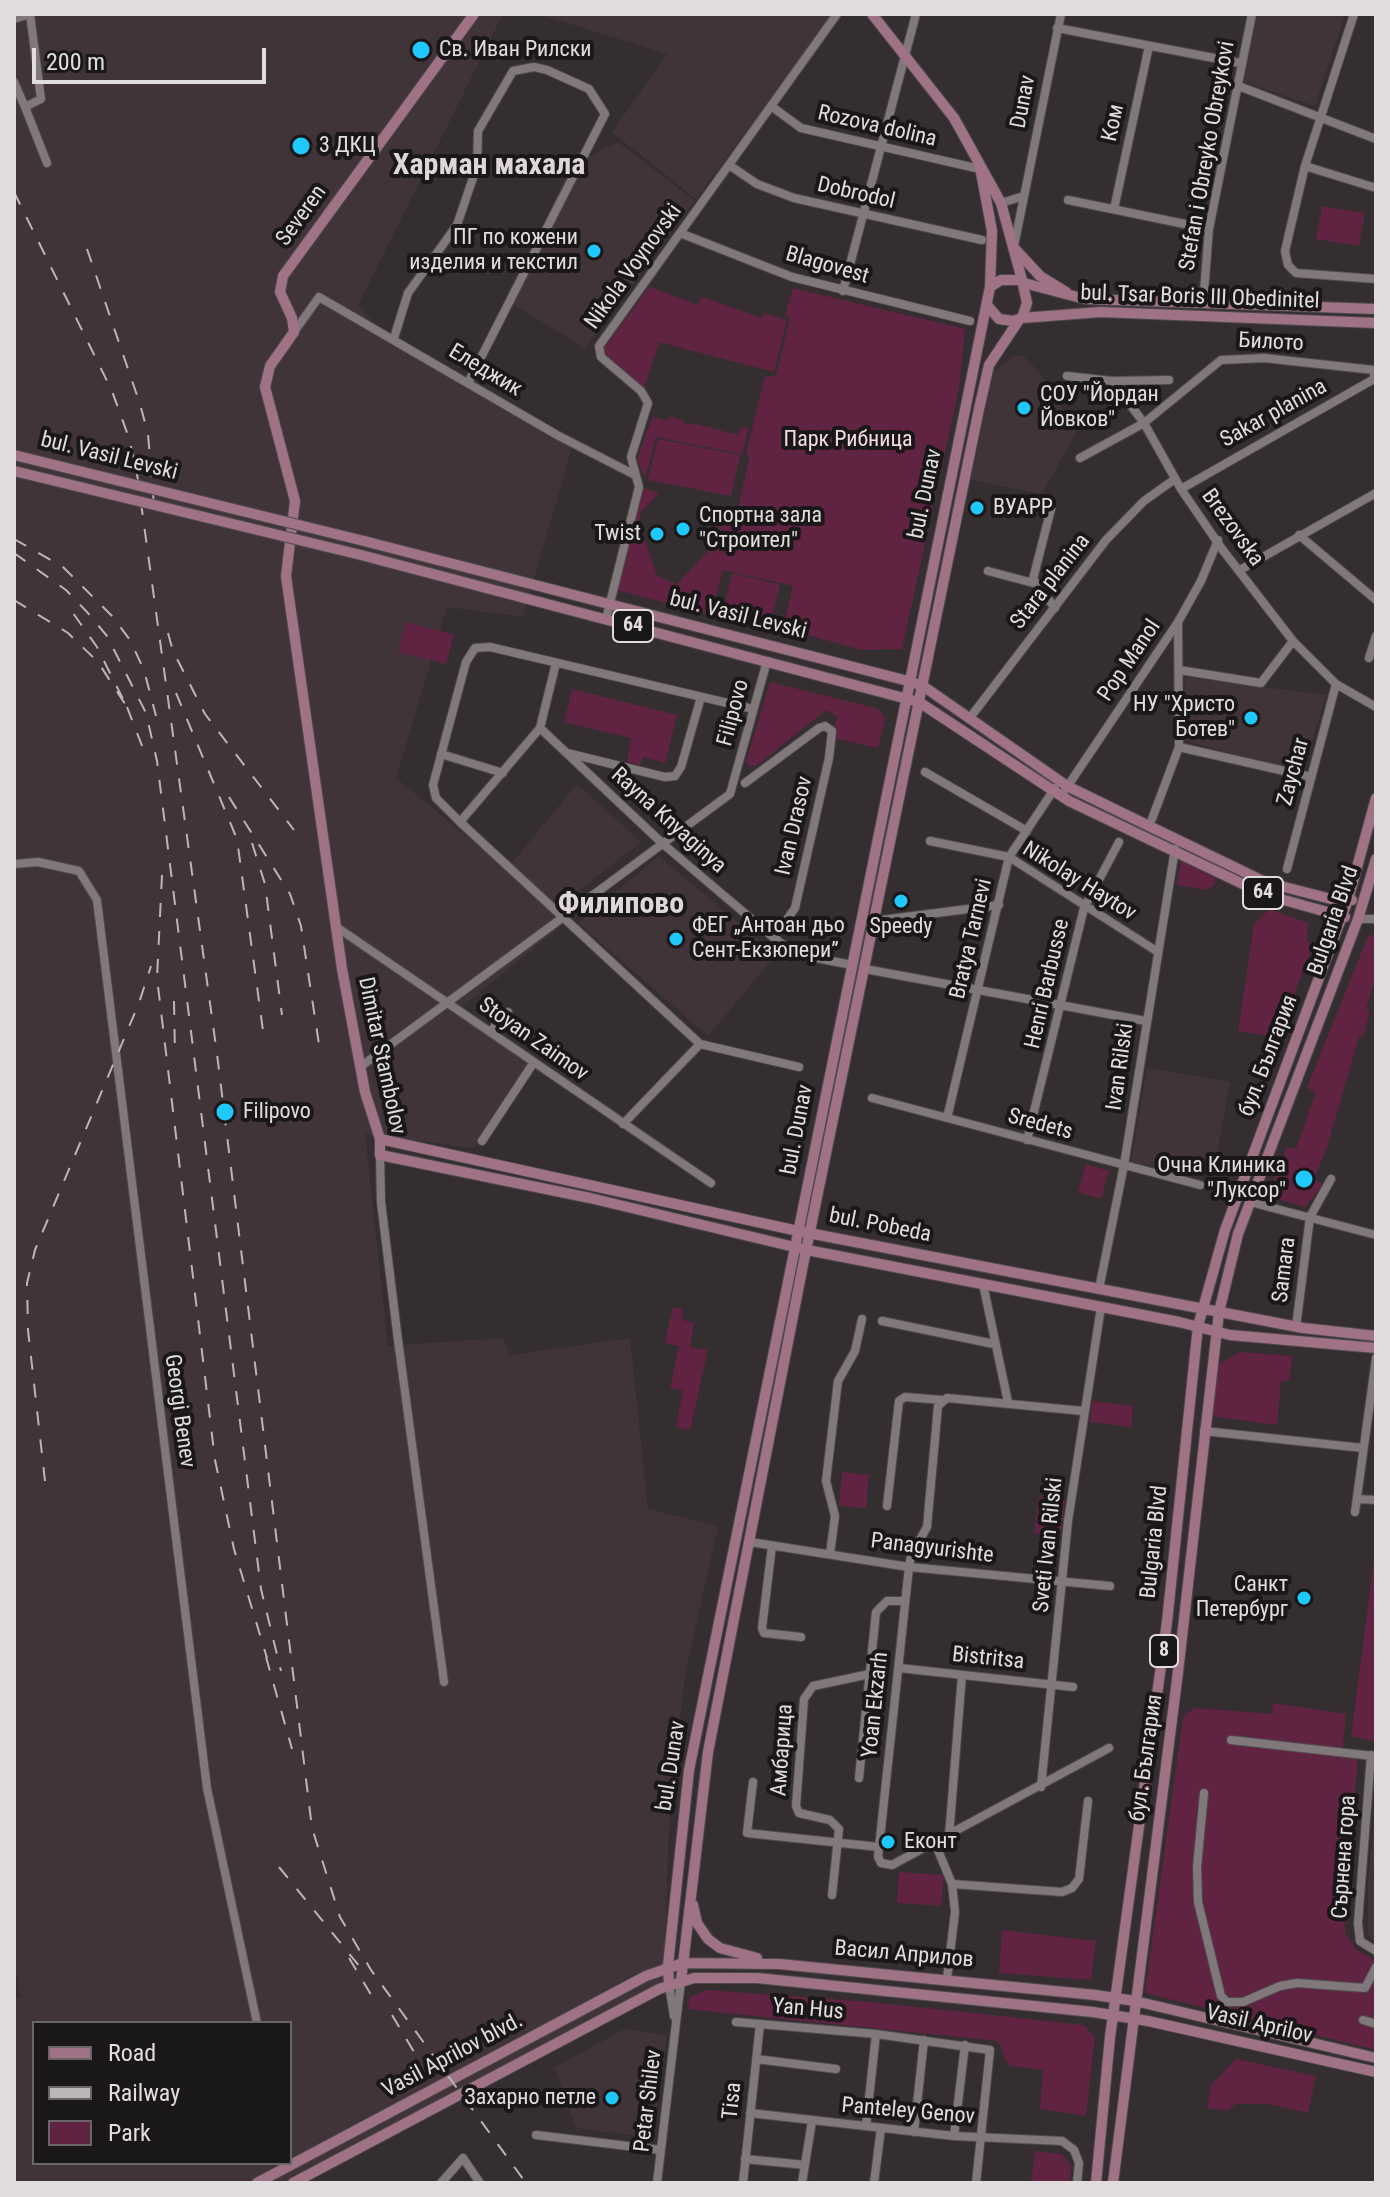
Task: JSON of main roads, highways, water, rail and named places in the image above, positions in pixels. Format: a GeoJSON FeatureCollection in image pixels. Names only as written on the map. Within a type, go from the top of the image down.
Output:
{"type":"FeatureCollection","features":[{"type":"Feature","properties":{"kind":"main road","name":"Severen"},"geometry":{"type":"LineString","coordinates":[[287,583],[295,501],[265,387],[270,366],[294,332],[292,318],[282,301],[283,276],[474,14]]}},
{"type":"Feature","properties":{"kind":"main road"},"geometry":{"type":"LineString","coordinates":[[872,14],[941,97],[1001,203],[1027,295],[1020,319],[999,319],[987,305],[992,231],[980,168]]}},
{"type":"Feature","properties":{"kind":"main road"},"geometry":{"type":"LineString","coordinates":[[1014,247],[1040,276],[1078,299]]}},
{"type":"Feature","properties":{"kind":"main road"},"geometry":{"type":"LineString","coordinates":[[990,287],[1001,280],[1023,282]]}},
{"type":"Feature","properties":{"kind":"main road","name":"bul. Tsar Boris III Obedinitel"},"geometry":{"type":"LineString","coordinates":[[1023,282],[1078,299],[1376,309]]}},
{"type":"Feature","properties":{"kind":"main road","name":"bul. Dunav"},"geometry":{"type":"LineString","coordinates":[[681,1981],[708,1752],[750,1542],[801,1248],[798,1231],[904,697],[987,305]]}},
{"type":"Feature","properties":{"kind":"main road","name":"bul. Tsar Boris III Obedinitel"},"geometry":{"type":"LineString","coordinates":[[1020,319],[1101,312],[1376,323]]}},
{"type":"Feature","properties":{"kind":"main road","name":"bul. Dunav"},"geometry":{"type":"LineString","coordinates":[[669,1985],[668,1965],[689,1770],[801,1248],[810,1233],[987,373],[1020,319]]}},
{"type":"Feature","properties":{"kind":"main road","name":"bul. Vasil Levski"},"geometry":{"type":"LineString","coordinates":[[14,455],[364,541],[923,686],[1064,783],[1266,895],[1358,919]]}},
{"type":"Feature","properties":{"kind":"main road","name":"bul. Vasil Levski"},"geometry":{"type":"LineString","coordinates":[[14,471],[361,555],[904,697],[919,702],[1057,793],[1265,882],[1331,899],[1364,902]]}},
{"type":"Feature","properties":{"kind":"main road","name":"Dimitar Stambolov"},"geometry":{"type":"LineString","coordinates":[[287,583],[335,926],[360,1067],[380,1139],[380,1155]]}},
{"type":"Feature","properties":{"kind":"main road","name":"бул. България"},"geometry":{"type":"LineString","coordinates":[[1198,1326],[1225,1230],[1348,900],[1376,798]]}},
{"type":"Feature","properties":{"kind":"main road","name":"Bulgaria Blvd"},"geometry":{"type":"LineString","coordinates":[[1219,1312],[1250,1202],[1358,919],[1376,859]]}},
{"type":"Feature","properties":{"kind":"main road","name":"bul. Pobeda"},"geometry":{"type":"LineString","coordinates":[[380,1139],[798,1231],[1296,1327],[1376,1336]]}},
{"type":"Feature","properties":{"kind":"main road","name":"bul. Pobeda"},"geometry":{"type":"LineString","coordinates":[[380,1155],[590,1198],[801,1248],[1216,1332],[1376,1348]]}},
{"type":"Feature","properties":{"kind":"main road","name":"бул. България"},"geometry":{"type":"LineString","coordinates":[[1133,2018],[1178,1672],[1219,1312]]}},
{"type":"Feature","properties":{"kind":"main road","name":"Bulgaria Blvd"},"geometry":{"type":"LineString","coordinates":[[1116,1998],[1167,1622],[1198,1326]]}},
{"type":"Feature","properties":{"kind":"main road"},"geometry":{"type":"LineString","coordinates":[[691,1895],[700,1929],[713,1944],[779,1964]]}},
{"type":"Feature","properties":{"kind":"main road","name":"Васил Априлов"},"geometry":{"type":"LineString","coordinates":[[668,1965],[779,1964],[947,1979],[1135,2001]]}},
{"type":"Feature","properties":{"kind":"main road","name":"Vasil Aprilov blvd."},"geometry":{"type":"LineString","coordinates":[[292,2163],[668,1965]]}},
{"type":"Feature","properties":{"kind":"main road","name":"Васил Априлов"},"geometry":{"type":"LineString","coordinates":[[669,1985],[681,1981],[757,1978],[1133,2018]]}},
{"type":"Feature","properties":{"kind":"main road","name":"Vasil Aprilov blvd."},"geometry":{"type":"LineString","coordinates":[[292,2183],[669,1985]]}},
{"type":"Feature","properties":{"kind":"main road","name":"8"},"geometry":{"type":"LineString","coordinates":[[1096,2183],[1116,1998]]}},
{"type":"Feature","properties":{"kind":"main road","name":"Vasil Aprilov"},"geometry":{"type":"LineString","coordinates":[[1135,2001],[1376,2058]]}},
{"type":"Feature","properties":{"kind":"main road","name":"8"},"geometry":{"type":"LineString","coordinates":[[1113,2183],[1133,2018]]}},
{"type":"Feature","properties":{"kind":"main road","name":"Vasil Aprilov"},"geometry":{"type":"LineString","coordinates":[[1133,2018],[1376,2072]]}},
{"type":"Feature","properties":{"kind":"main road","name":"Vasil Aprilov blvd."},"geometry":{"type":"LineString","coordinates":[[257,2183],[288,2165]]}},
{"type":"Feature","properties":{"kind":"railway"},"geometry":{"type":"LineString","coordinates":[[14,192],[112,391],[129,438],[137,474],[217,1054],[312,1828],[340,1917],[371,1970],[526,2183]]}},
{"type":"Feature","properties":{"kind":"railway"},"geometry":{"type":"LineString","coordinates":[[87,249],[148,434],[155,517]]}},
{"type":"Feature","properties":{"kind":"railway"},"geometry":{"type":"LineString","coordinates":[[14,539],[63,567],[112,616],[130,640],[144,670],[156,716]]}},
{"type":"Feature","properties":{"kind":"railway"},"geometry":{"type":"LineString","coordinates":[[14,553],[66,590],[107,636],[146,713],[157,761],[261,1589],[281,1671]]}},
{"type":"Feature","properties":{"kind":"railway"},"geometry":{"type":"LineString","coordinates":[[14,600],[68,633],[98,662],[127,707],[97,647],[68,606]]}},
{"type":"Feature","properties":{"kind":"railway"},"geometry":{"type":"LineString","coordinates":[[168,633],[173,651],[205,714],[294,830]]}},
{"type":"Feature","properties":{"kind":"railway"},"geometry":{"type":"LineString","coordinates":[[176,693],[237,839],[264,1038]]}},
{"type":"Feature","properties":{"kind":"railway"},"geometry":{"type":"LineString","coordinates":[[127,707],[144,751]]}},
{"type":"Feature","properties":{"kind":"railway"},"geometry":{"type":"LineString","coordinates":[[229,797],[290,894],[301,926],[320,1051]]}},
{"type":"Feature","properties":{"kind":"railway"},"geometry":{"type":"LineString","coordinates":[[252,843],[265,884],[282,1015]]}},
{"type":"Feature","properties":{"kind":"railway"},"geometry":{"type":"LineString","coordinates":[[162,875],[157,978],[215,1460],[234,1549],[267,1658]]}},
{"type":"Feature","properties":{"kind":"railway"},"geometry":{"type":"LineString","coordinates":[[45,1481],[28,1330],[27,1283],[35,1250],[139,1003],[151,966]]}},
{"type":"Feature","properties":{"kind":"railway"},"geometry":{"type":"LineString","coordinates":[[174,1001],[175,1057]]}},
{"type":"Feature","properties":{"kind":"railway"},"geometry":{"type":"LineString","coordinates":[[266,1657],[292,1749]]}},
{"type":"Feature","properties":{"kind":"railway"},"geometry":{"type":"LineString","coordinates":[[279,1867],[360,1967]]}},
{"type":"Feature","properties":{"kind":"railway"},"geometry":{"type":"LineString","coordinates":[[349,1958],[376,2003]]}},
{"type":"Feature","properties":{"kind":"railway"},"geometry":{"type":"LineString","coordinates":[[392,2015],[414,2052]]}},
{"type":"Feature","properties":{"kind":"place","name":"Св. Иван Рилски"},"geometry":{"type":"Point","coordinates":[421,50]}},
{"type":"Feature","properties":{"kind":"place","name":"3 ДКЦ"},"geometry":{"type":"Point","coordinates":[301,146]}},
{"type":"Feature","properties":{"kind":"place","name":"ПГ по кожени изделия и текстил"},"geometry":{"type":"Point","coordinates":[594,251]}},
{"type":"Feature","properties":{"kind":"place","name":"СОУ \"Йордан Йовков\""},"geometry":{"type":"Point","coordinates":[1024,408]}},
{"type":"Feature","properties":{"kind":"place","name":"ВУАРР"},"geometry":{"type":"Point","coordinates":[977,508]}},
{"type":"Feature","properties":{"kind":"place","name":"Спортна зала \"Строител\""},"geometry":{"type":"Point","coordinates":[683,529]}},
{"type":"Feature","properties":{"kind":"place","name":"Twist"},"geometry":{"type":"Point","coordinates":[657,534]}},
{"type":"Feature","properties":{"kind":"place","name":"НУ \"Христо Ботев\""},"geometry":{"type":"Point","coordinates":[1251,718]}},
{"type":"Feature","properties":{"kind":"place","name":"Speedy"},"geometry":{"type":"Point","coordinates":[901,901]}},
{"type":"Feature","properties":{"kind":"place","name":"ФЕГ „Антоан дьо Сент-Екзюпери”"},"geometry":{"type":"Point","coordinates":[676,939]}},
{"type":"Feature","properties":{"kind":"place","name":"Filipovo"},"geometry":{"type":"Point","coordinates":[225,1112]}},
{"type":"Feature","properties":{"kind":"place","name":"Очна Клиника \"Луксор\""},"geometry":{"type":"Point","coordinates":[1304,1179]}},
{"type":"Feature","properties":{"kind":"place","name":"Санкт Петербург"},"geometry":{"type":"Point","coordinates":[1304,1598]}},
{"type":"Feature","properties":{"kind":"place","name":"Еконт"},"geometry":{"type":"Point","coordinates":[888,1842]}},
{"type":"Feature","properties":{"kind":"place","name":"Захарно петле"},"geometry":{"type":"Point","coordinates":[612,2098]}},
{"type":"Feature","properties":{"kind":"district","name":"Харман махала"},"geometry":{"type":"Point","coordinates":[489,166]}},
{"type":"Feature","properties":{"kind":"district","name":"Филипово"},"geometry":{"type":"Point","coordinates":[621,905]}},
{"type":"Feature","properties":{"kind":"park label","name":"Парк Рибница"},"geometry":{"type":"Point","coordinates":[848,440]}}]}
